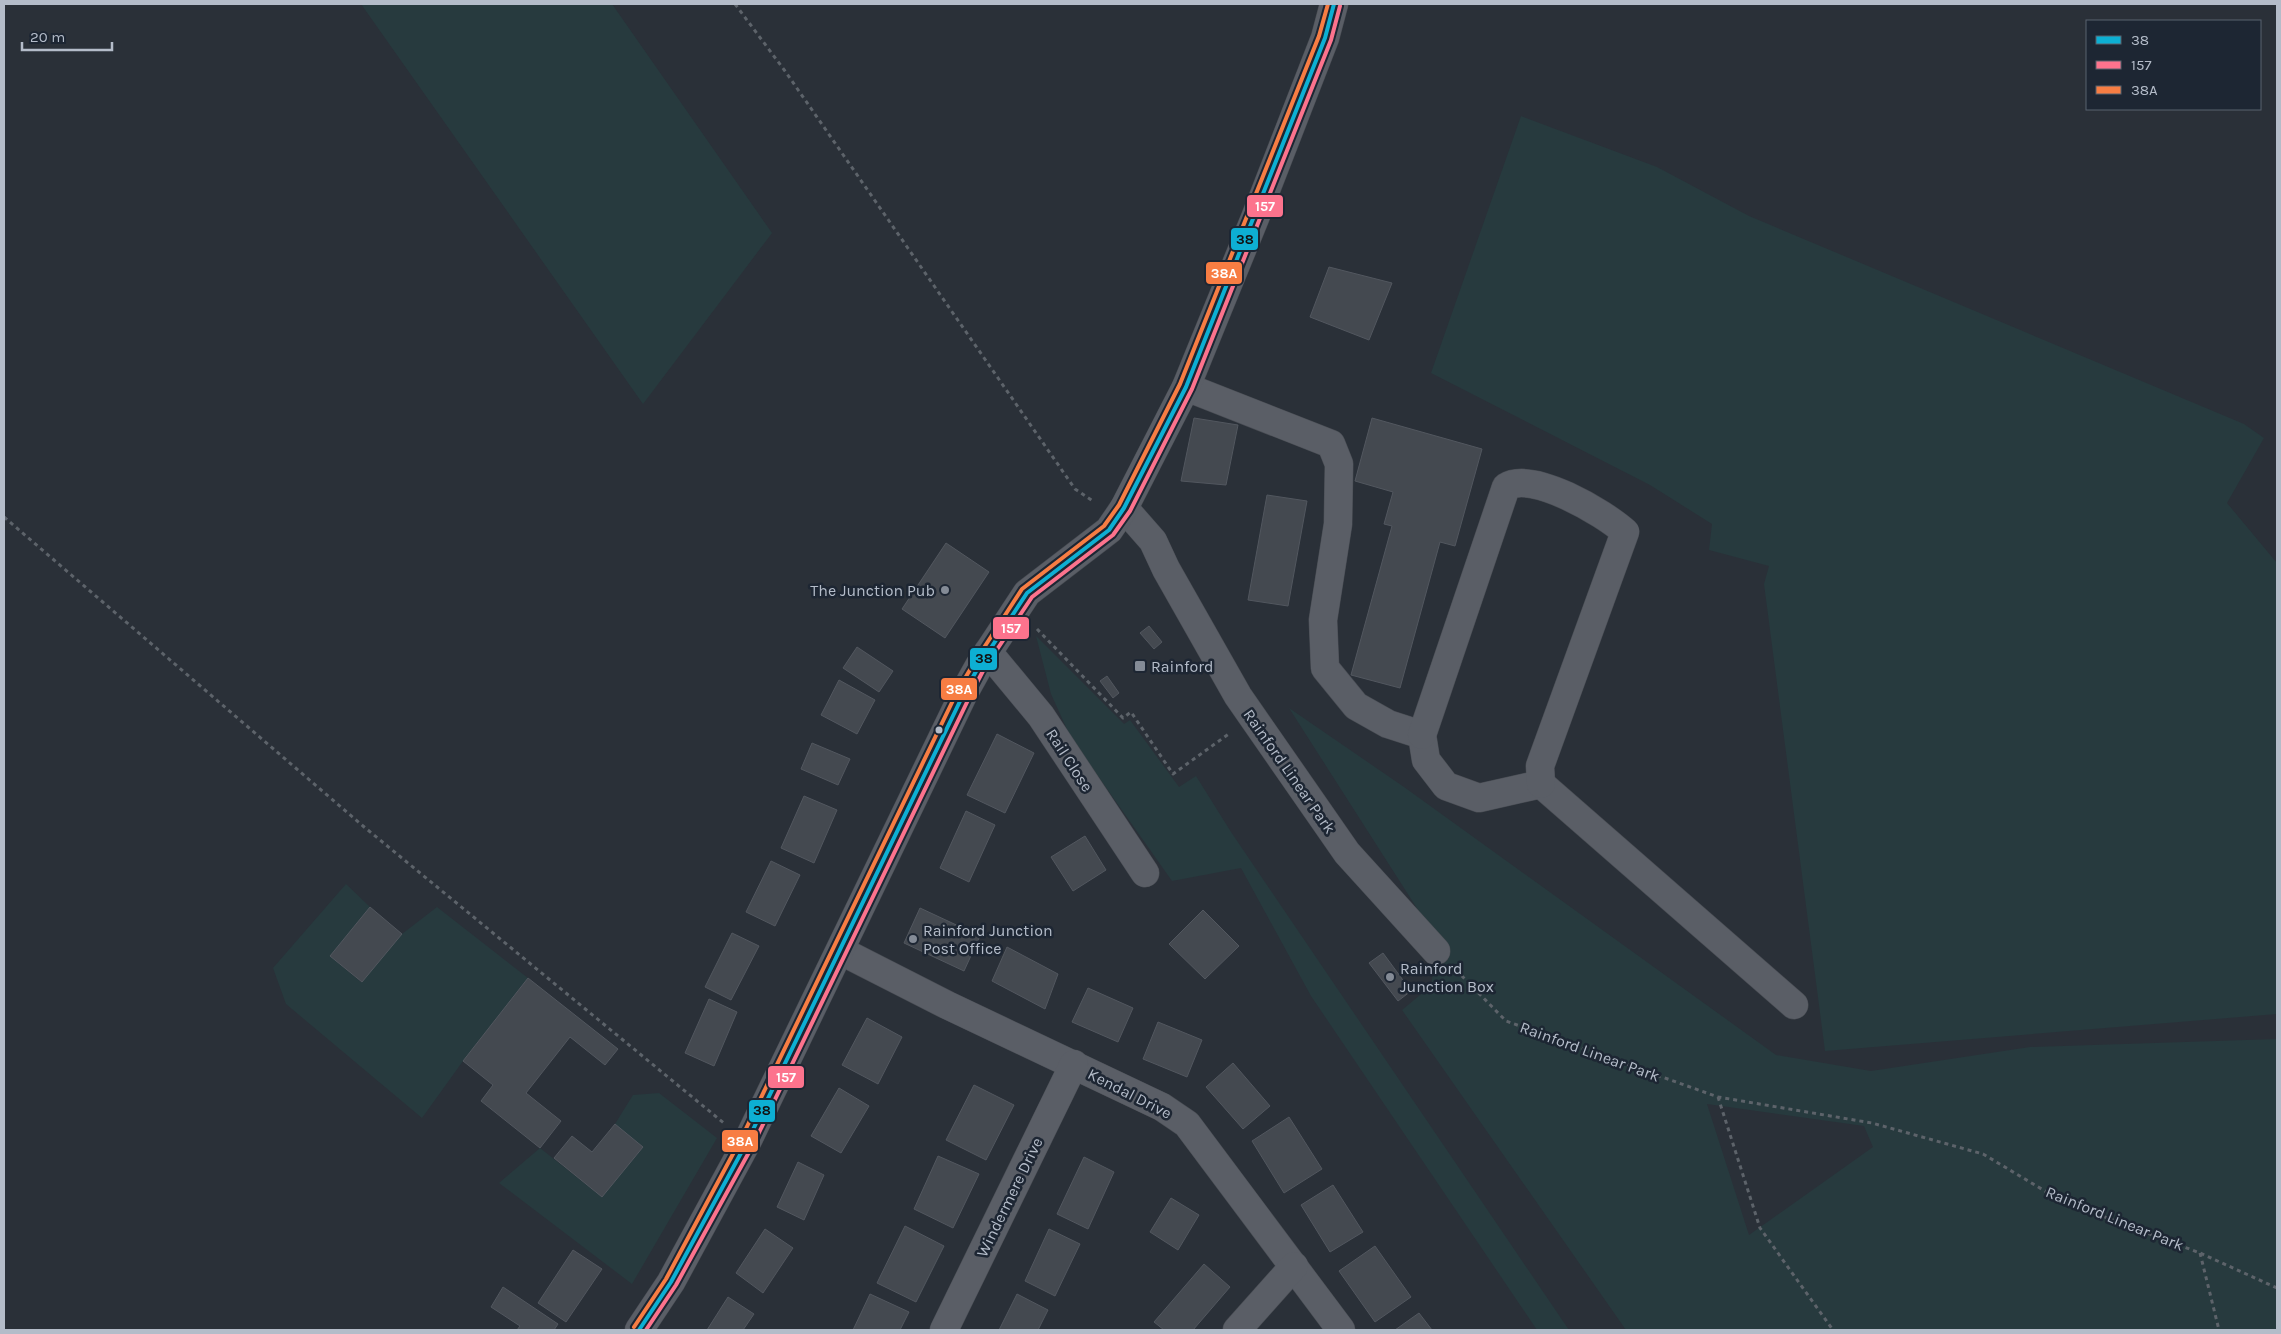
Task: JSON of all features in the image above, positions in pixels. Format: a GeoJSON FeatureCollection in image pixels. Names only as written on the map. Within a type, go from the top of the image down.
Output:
{"type":"FeatureCollection","features":[{"type":"Feature","properties":{"kind":"street"},"geometry":{"type":"LineString","coordinates":[[639,1330],[670,1282],[747,1142],[841,951],[964,693],[988,652],[1022,599],[1109,530],[1124,508],[1186,387],[1255,218],[1325,38],[1334,4]]}},
{"type":"Feature","properties":{"kind":"street"},"geometry":{"type":"LineString","coordinates":[[1186,387],[1331,444],[1340,464],[1339,516],[1323,620],[1325,668],[1356,706],[1388,724],[1422,735]]}},
{"type":"Feature","properties":{"kind":"street"},"geometry":{"type":"LineString","coordinates":[[1541,784],[1479,798],[1446,786],[1426,760],[1422,735],[1506,487],[1511,484],[1522,483],[1550,490],[1601,514],[1625,532],[1540,766],[1541,784],[1794,1005]]}},
{"type":"Feature","properties":{"kind":"street","name":"Rainford Linear Park"},"geometry":{"type":"LineString","coordinates":[[1124,508],[1153,541],[1166,569],[1238,696],[1347,853],[1436,951]]}},
{"type":"Feature","properties":{"kind":"street","name":"Rail Close"},"geometry":{"type":"LineString","coordinates":[[988,652],[1041,716],[1145,873]]}},
{"type":"Feature","properties":{"kind":"street","name":"Kendal Drive"},"geometry":{"type":"LineString","coordinates":[[841,951],[947,1005],[1162,1106],[1186,1124],[1341,1330]]}},
{"type":"Feature","properties":{"kind":"street","name":"Windermere Drive"},"geometry":{"type":"LineString","coordinates":[[944,1330],[1074,1064]]}},
{"type":"Feature","properties":{"kind":"street"},"geometry":{"type":"LineString","coordinates":[[1237,1330],[1294,1266]]}},
{"type":"Feature","properties":{"kind":"path"},"geometry":{"type":"LineString","coordinates":[[735,4],[791,79],[1075,489]]}},
{"type":"Feature","properties":{"kind":"path"},"geometry":{"type":"LineString","coordinates":[[4,517],[363,826],[747,1142]]}},
{"type":"Feature","properties":{"kind":"path"},"geometry":{"type":"LineString","coordinates":[[1022,599],[1040,633],[1123,718],[1131,712],[1174,774],[1228,734]]}},
{"type":"Feature","properties":{"kind":"path","name":"Rainford Linear Park"},"geometry":{"type":"LineString","coordinates":[[1436,951],[1506,1020],[1718,1097],[1872,1123],[1983,1154],[2060,1200],[2200,1253],[2277,1288]]}},
{"type":"Feature","properties":{"kind":"path"},"geometry":{"type":"LineString","coordinates":[[1718,1097],[1760,1228],[1833,1330]]}},
{"type":"Feature","properties":{"kind":"path"},"geometry":{"type":"LineString","coordinates":[[2200,1253],[2219,1330]]}},
{"type":"Feature","properties":{"kind":"green space"},"geometry":{"type":"Polygon","coordinates":[[[361,4],[612,4],[772,233],[643,404],[361,4]]]}},
{"type":"Feature","properties":{"kind":"green space"},"geometry":{"type":"Polygon","coordinates":[[[1521,116],[1657,167],[1749,216],[2244,424],[2264,438],[2227,503],[2277,563],[2277,1014],[1825,1051],[1764,584],[1769,566],[1709,550],[1712,524],[1650,485],[1431,373],[1521,116]]]}},
{"type":"Feature","properties":{"kind":"green space"},"geometry":{"type":"Polygon","coordinates":[[[1036,636],[1124,724],[1130,720],[1179,787],[1196,776],[1231,832],[1569,1330],[1537,1330],[1311,996],[1241,868],[1172,881],[1071,738],[1051,694],[1036,636]]]}},
{"type":"Feature","properties":{"kind":"green space"},"geometry":{"type":"Polygon","coordinates":[[[1289,708],[1404,787],[1776,1055],[1871,1071],[2030,1047],[2277,1039],[2277,1330],[1626,1330],[1402,1010],[1431,986],[1436,938],[1289,708]],[[1707,1104],[1749,1235],[1873,1147],[1864,1126],[1707,1104]]]}},
{"type":"Feature","properties":{"kind":"green space"},"geometry":{"type":"Polygon","coordinates":[[[346,884],[370,907],[330,956],[361,982],[402,934],[437,907],[528,978],[463,1061],[422,1118],[286,1004],[273,968],[346,884]]]}},
{"type":"Feature","properties":{"kind":"green space"},"geometry":{"type":"Polygon","coordinates":[[[659,1093],[717,1138],[632,1284],[499,1183],[540,1148],[602,1197],[643,1147],[615,1124],[633,1095],[659,1093]]]}},
{"type":"Feature","properties":{"kind":"building"},"geometry":{"type":"Polygon","coordinates":[[[1329,267],[1392,283],[1369,340],[1310,317],[1329,267]]]}},
{"type":"Feature","properties":{"kind":"building"},"geometry":{"type":"Polygon","coordinates":[[[1194,418],[1238,425],[1226,485],[1181,481],[1194,418]]]}},
{"type":"Feature","properties":{"kind":"building"},"geometry":{"type":"Polygon","coordinates":[[[1372,418],[1482,449],[1455,546],[1440,542],[1400,688],[1351,675],[1392,526],[1384,524],[1393,492],[1355,481],[1372,418]]]}},
{"type":"Feature","properties":{"kind":"building"},"geometry":{"type":"Polygon","coordinates":[[[1267,495],[1307,501],[1288,606],[1248,600],[1267,495]]]}},
{"type":"Feature","properties":{"kind":"building","name":"The Junction Pub"},"geometry":{"type":"Polygon","coordinates":[[[946,543],[989,572],[945,638],[902,609],[946,543]]]}},
{"type":"Feature","properties":{"kind":"building"},"geometry":{"type":"Polygon","coordinates":[[[1149,626],[1162,642],[1154,649],[1140,633],[1149,626]]]}},
{"type":"Feature","properties":{"kind":"building"},"geometry":{"type":"Polygon","coordinates":[[[857,647],[893,671],[879,692],[843,668],[857,647]]]}},
{"type":"Feature","properties":{"kind":"building"},"geometry":{"type":"Polygon","coordinates":[[[1107,676],[1119,693],[1113,698],[1100,681],[1107,676]]]}},
{"type":"Feature","properties":{"kind":"building"},"geometry":{"type":"Polygon","coordinates":[[[839,680],[875,700],[857,734],[821,715],[839,680]]]}},
{"type":"Feature","properties":{"kind":"building"},"geometry":{"type":"Polygon","coordinates":[[[997,734],[1034,753],[1005,813],[967,795],[997,734]]]}},
{"type":"Feature","properties":{"kind":"building"},"geometry":{"type":"Polygon","coordinates":[[[812,743],[850,759],[838,785],[801,769],[812,743]]]}},
{"type":"Feature","properties":{"kind":"building"},"geometry":{"type":"Polygon","coordinates":[[[804,796],[837,810],[814,863],[781,848],[804,796]]]}},
{"type":"Feature","properties":{"kind":"building"},"geometry":{"type":"Polygon","coordinates":[[[966,811],[995,825],[969,882],[940,868],[966,811]]]}},
{"type":"Feature","properties":{"kind":"building"},"geometry":{"type":"Polygon","coordinates":[[[1085,836],[1106,870],[1073,891],[1051,857],[1085,836]]]}},
{"type":"Feature","properties":{"kind":"building"},"geometry":{"type":"Polygon","coordinates":[[[771,861],[800,875],[775,926],[746,912],[771,861]]]}},
{"type":"Feature","properties":{"kind":"building"},"geometry":{"type":"Polygon","coordinates":[[[370,907],[402,934],[362,982],[330,956],[370,907]]]}},
{"type":"Feature","properties":{"kind":"building"},"geometry":{"type":"Polygon","coordinates":[[[920,908],[980,936],[964,971],[904,943],[920,908]]]}},
{"type":"Feature","properties":{"kind":"building"},"geometry":{"type":"Polygon","coordinates":[[[1203,910],[1239,946],[1205,979],[1169,944],[1203,910]]]}},
{"type":"Feature","properties":{"kind":"building"},"geometry":{"type":"Polygon","coordinates":[[[732,933],[759,946],[731,1000],[705,987],[732,933]]]}},
{"type":"Feature","properties":{"kind":"building"},"geometry":{"type":"Polygon","coordinates":[[[1007,947],[1058,974],[1045,1009],[992,981],[1007,947]]]}},
{"type":"Feature","properties":{"kind":"building","name":"Rainford Junction Box"},"geometry":{"type":"Polygon","coordinates":[[[1383,953],[1411,991],[1398,1001],[1369,963],[1383,953]]]}},
{"type":"Feature","properties":{"kind":"building"},"geometry":{"type":"Polygon","coordinates":[[[528,978],[618,1049],[605,1065],[570,1037],[526,1093],[561,1121],[540,1148],[481,1101],[493,1085],[463,1061],[528,978]]]}},
{"type":"Feature","properties":{"kind":"building"},"geometry":{"type":"Polygon","coordinates":[[[1088,988],[1133,1008],[1118,1042],[1072,1022],[1088,988]]]}},
{"type":"Feature","properties":{"kind":"building"},"geometry":{"type":"Polygon","coordinates":[[[709,999],[737,1012],[714,1066],[685,1053],[709,999]]]}},
{"type":"Feature","properties":{"kind":"building"},"geometry":{"type":"Polygon","coordinates":[[[867,1018],[902,1037],[878,1084],[842,1065],[867,1018]]]}},
{"type":"Feature","properties":{"kind":"building"},"geometry":{"type":"Polygon","coordinates":[[[1158,1022],[1202,1040],[1187,1077],[1143,1059],[1158,1022]]]}},
{"type":"Feature","properties":{"kind":"building"},"geometry":{"type":"Polygon","coordinates":[[[1233,1063],[1270,1106],[1243,1129],[1206,1087],[1233,1063]]]}},
{"type":"Feature","properties":{"kind":"building"},"geometry":{"type":"Polygon","coordinates":[[[974,1085],[1014,1105],[986,1160],[946,1140],[974,1085]]]}},
{"type":"Feature","properties":{"kind":"building"},"geometry":{"type":"Polygon","coordinates":[[[839,1088],[869,1106],[841,1153],[811,1136],[839,1088]]]}},
{"type":"Feature","properties":{"kind":"building"},"geometry":{"type":"Polygon","coordinates":[[[1289,1117],[1322,1169],[1284,1193],[1252,1141],[1289,1117]]]}},
{"type":"Feature","properties":{"kind":"building"},"geometry":{"type":"Polygon","coordinates":[[[615,1124],[643,1147],[602,1197],[554,1158],[572,1136],[592,1152],[615,1124]]]}},
{"type":"Feature","properties":{"kind":"building"},"geometry":{"type":"Polygon","coordinates":[[[938,1156],[979,1174],[953,1228],[914,1209],[938,1156]]]}},
{"type":"Feature","properties":{"kind":"building"},"geometry":{"type":"Polygon","coordinates":[[[1084,1157],[1114,1172],[1088,1229],[1057,1214],[1084,1157]]]}},
{"type":"Feature","properties":{"kind":"building"},"geometry":{"type":"Polygon","coordinates":[[[798,1162],[824,1175],[804,1220],[777,1207],[798,1162]]]}},
{"type":"Feature","properties":{"kind":"building"},"geometry":{"type":"Polygon","coordinates":[[[1333,1185],[1363,1232],[1330,1252],[1301,1205],[1333,1185]]]}},
{"type":"Feature","properties":{"kind":"building"},"geometry":{"type":"Polygon","coordinates":[[[1171,1198],[1199,1215],[1178,1250],[1150,1232],[1171,1198]]]}},
{"type":"Feature","properties":{"kind":"building"},"geometry":{"type":"Polygon","coordinates":[[[905,1226],[944,1246],[916,1302],[877,1283],[905,1226]]]}},
{"type":"Feature","properties":{"kind":"building"},"geometry":{"type":"Polygon","coordinates":[[[765,1229],[793,1248],[763,1293],[736,1273],[765,1229]]]}},
{"type":"Feature","properties":{"kind":"building"},"geometry":{"type":"Polygon","coordinates":[[[1049,1229],[1080,1244],[1055,1296],[1025,1281],[1049,1229]]]}},
{"type":"Feature","properties":{"kind":"building"},"geometry":{"type":"Polygon","coordinates":[[[1375,1246],[1411,1297],[1375,1322],[1339,1271],[1375,1246]]]}},
{"type":"Feature","properties":{"kind":"building"},"geometry":{"type":"Polygon","coordinates":[[[573,1250],[602,1269],[566,1322],[538,1303],[573,1250]]]}},
{"type":"Feature","properties":{"kind":"building"},"geometry":{"type":"Polygon","coordinates":[[[1204,1264],[1230,1287],[1193,1330],[1164,1330],[1154,1322],[1204,1264]]]}},
{"type":"Feature","properties":{"kind":"building"},"geometry":{"type":"Polygon","coordinates":[[[503,1287],[558,1324],[554,1330],[517,1330],[520,1326],[491,1307],[503,1287]]]}},
{"type":"Feature","properties":{"kind":"building"},"geometry":{"type":"Polygon","coordinates":[[[870,1294],[909,1312],[900,1330],[853,1330],[870,1294]]]}},
{"type":"Feature","properties":{"kind":"building"},"geometry":{"type":"Polygon","coordinates":[[[1017,1294],[1048,1310],[1038,1330],[999,1330],[1017,1294]]]}},
{"type":"Feature","properties":{"kind":"building"},"geometry":{"type":"Polygon","coordinates":[[[728,1297],[754,1314],[743,1330],[707,1330],[728,1297]]]}},
{"type":"Feature","properties":{"kind":"building"},"geometry":{"type":"Polygon","coordinates":[[[1419,1313],[1432,1330],[1395,1330],[1419,1313]]]}},
{"type":"Feature","properties":{"kind":"transit line","name":"38A"},"geometry":{"type":"LineString","coordinates":[[634,1327],[666,1279],[741,1139],[958,690],[1022,589],[1104,526],[1119,505],[1180,384],[1319,36],[1328,4]]}},
{"type":"Feature","properties":{"kind":"transit line","name":"38"},"geometry":{"type":"LineString","coordinates":[[639,1330],[671,1282],[747,1142],[964,693],[979,666],[1027,593],[1109,530],[1124,508],[1186,387],[1325,38],[1334,4]]}},
{"type":"Feature","properties":{"kind":"transit line","name":"157"},"geometry":{"type":"LineString","coordinates":[[646,1330],[676,1285],[753,1145],[984,669],[1032,597],[1113,535],[1130,511],[1192,389],[1331,40],[1340,6]]}},
{"type":"Feature","properties":{"kind":"place","name":"The Junction Pub"},"geometry":{"type":"Point","coordinates":[945,590]}},
{"type":"Feature","properties":{"kind":"place","name":"Rainford"},"geometry":{"type":"Point","coordinates":[1140,666]}},
{"type":"Feature","properties":{"kind":"place","name":"Rainford Junction Post Office"},"geometry":{"type":"Point","coordinates":[913,939]}},
{"type":"Feature","properties":{"kind":"place","name":"Rainford Junction Box"},"geometry":{"type":"Point","coordinates":[1390,977]}}]}
